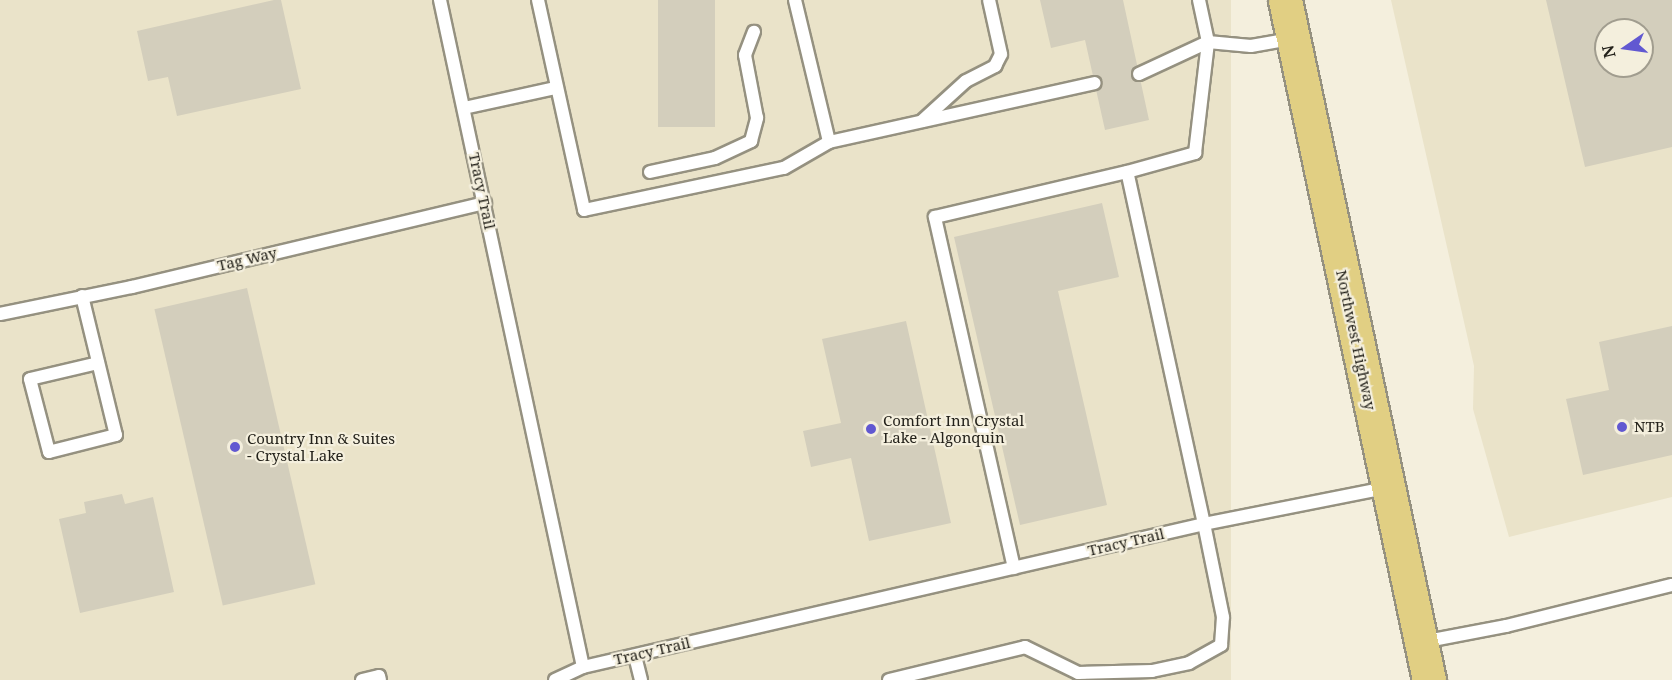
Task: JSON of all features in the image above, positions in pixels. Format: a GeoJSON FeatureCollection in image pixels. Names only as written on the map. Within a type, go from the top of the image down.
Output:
{"type":"FeatureCollection","features":[{"type":"Feature","properties":{"kind":"main road","name":"Northwest Highway"},"geometry":{"type":"LineString","coordinates":[[1284,0],[1429,680]]}},
{"type":"Feature","properties":{"kind":"lane","name":"Tracy Trail"},"geometry":{"type":"LineString","coordinates":[[440,0],[583,667],[1204,524],[1387,488]]}},
{"type":"Feature","properties":{"kind":"lane"},"geometry":{"type":"LineString","coordinates":[[538,0],[584,210],[784,168],[829,142],[1095,83]]}},
{"type":"Feature","properties":{"kind":"lane"},"geometry":{"type":"LineString","coordinates":[[795,0],[829,142]]}},
{"type":"Feature","properties":{"kind":"lane"},"geometry":{"type":"LineString","coordinates":[[1014,568],[935,217],[1127,172],[1195,153],[1208,42],[1199,0]]}},
{"type":"Feature","properties":{"kind":"lane"},"geometry":{"type":"LineString","coordinates":[[921,122],[966,81],[994,66],[1001,54],[989,2]]}},
{"type":"Feature","properties":{"kind":"lane"},"geometry":{"type":"LineString","coordinates":[[651,172],[726,154],[751,141],[757,118],[745,55],[754,32]]}},
{"type":"Feature","properties":{"kind":"lane"},"geometry":{"type":"LineString","coordinates":[[1139,74],[1208,42],[1251,46],[1293,38]]}},
{"type":"Feature","properties":{"kind":"lane"},"geometry":{"type":"LineString","coordinates":[[464,108],[556,88]]}},
{"type":"Feature","properties":{"kind":"lane"},"geometry":{"type":"LineString","coordinates":[[889,680],[1025,647],[1078,673],[1152,671],[1188,663],[1221,645],[1223,616],[1127,172]]}},
{"type":"Feature","properties":{"kind":"lane","name":"Tag Way"},"geometry":{"type":"LineString","coordinates":[[4,313],[485,203]]}},
{"type":"Feature","properties":{"kind":"lane"},"geometry":{"type":"LineString","coordinates":[[82,296],[116,435],[48,452],[30,379],[98,363]]}},
{"type":"Feature","properties":{"kind":"lane"},"geometry":{"type":"LineString","coordinates":[[1421,642],[1506,626],[1672,585]]}},
{"type":"Feature","properties":{"kind":"lane"},"geometry":{"type":"LineString","coordinates":[[635,656],[641,680]]}},
{"type":"Feature","properties":{"kind":"lane"},"geometry":{"type":"LineString","coordinates":[[555,680],[583,667]]}},
{"type":"Feature","properties":{"kind":"lane"},"geometry":{"type":"LineString","coordinates":[[362,680],[379,676],[380,680]]}},
{"type":"Feature","properties":{"kind":"shaded area"},"geometry":{"type":"Polygon","coordinates":[[[0,0],[1231,0],[1231,680],[0,680],[0,0]]]}},
{"type":"Feature","properties":{"kind":"shaded area"},"geometry":{"type":"Polygon","coordinates":[[[1391,0],[1672,0],[1672,497],[1509,537],[1473,409],[1474,366],[1391,0]]]}},
{"type":"Feature","properties":{"kind":"building"},"geometry":{"type":"Polygon","coordinates":[[[281,0],[301,89],[177,116],[168,77],[148,81],[137,31],[281,0]]]}},
{"type":"Feature","properties":{"kind":"building"},"geometry":{"type":"Polygon","coordinates":[[[658,0],[715,0],[715,127],[658,127],[658,0]]]}},
{"type":"Feature","properties":{"kind":"building"},"geometry":{"type":"Polygon","coordinates":[[[1040,0],[1123,0],[1149,120],[1105,130],[1085,40],[1051,48],[1040,0]]]}},
{"type":"Feature","properties":{"kind":"building"},"geometry":{"type":"Polygon","coordinates":[[[1546,0],[1672,0],[1672,147],[1585,167],[1546,0]]]}},
{"type":"Feature","properties":{"kind":"building"},"geometry":{"type":"Polygon","coordinates":[[[1102,203],[1119,277],[1058,291],[1107,505],[1020,525],[954,237],[1102,203]]]}},
{"type":"Feature","properties":{"kind":"building","name":"Country Inn & Suites - Crystal Lake"},"geometry":{"type":"Polygon","coordinates":[[[247,288],[315,584],[223,606],[154,309],[247,288]]]}},
{"type":"Feature","properties":{"kind":"building","name":"Comfort Inn Crystal Lake - Algonquin"},"geometry":{"type":"Polygon","coordinates":[[[906,321],[951,523],[869,541],[851,458],[811,467],[803,431],[841,423],[822,339],[906,321]]]}},
{"type":"Feature","properties":{"kind":"building","name":"NTB"},"geometry":{"type":"Polygon","coordinates":[[[1672,326],[1672,455],[1583,475],[1566,399],[1609,390],[1599,342],[1672,326]]]}},
{"type":"Feature","properties":{"kind":"building"},"geometry":{"type":"Polygon","coordinates":[[[122,494],[125,504],[153,497],[174,592],[80,613],[59,519],[86,513],[84,502],[122,494]]]}},
{"type":"Feature","properties":{"kind":"place","name":"NTB"},"geometry":{"type":"Point","coordinates":[1622,427]}},
{"type":"Feature","properties":{"kind":"place","name":"Comfort Inn Crystal Lake - Algonquin"},"geometry":{"type":"Point","coordinates":[871,429]}},
{"type":"Feature","properties":{"kind":"place","name":"Country Inn & Suites - Crystal Lake"},"geometry":{"type":"Point","coordinates":[235,447]}}]}
